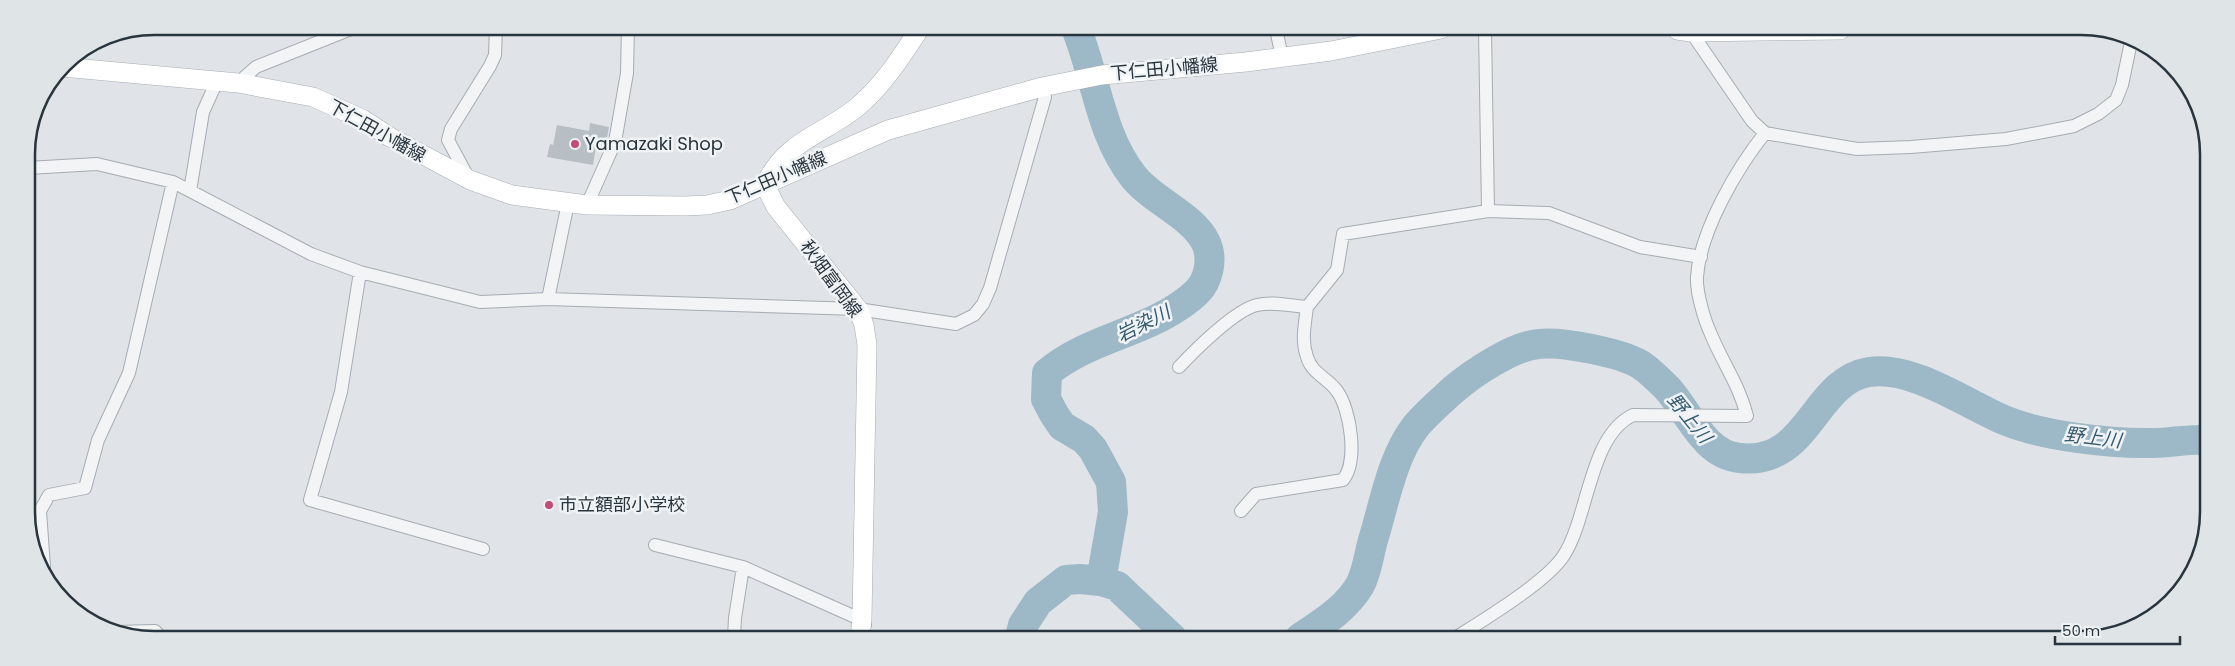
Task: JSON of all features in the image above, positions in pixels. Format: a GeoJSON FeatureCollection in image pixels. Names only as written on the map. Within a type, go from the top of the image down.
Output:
{"type":"FeatureCollection","features":[{"type":"Feature","properties":{"kind":"main road"},"geometry":{"type":"LineString","coordinates":[[765,184],[772,171],[798,144],[855,109],[885,80],[915,35]]}},
{"type":"Feature","properties":{"kind":"main road","name":"下仁田小幡線"},"geometry":{"type":"LineString","coordinates":[[72,68],[238,83],[313,97],[334,105],[470,180],[512,195],[588,204],[707,205],[730,200],[888,130],[1042,87],[1102,75],[1331,51],[1411,35]]}},
{"type":"Feature","properties":{"kind":"main road","name":"秋畑富岡線"},"geometry":{"type":"LineString","coordinates":[[765,184],[776,207],[858,309],[864,325],[867,345],[863,631]]}},
{"type":"Feature","properties":{"kind":"street"},"geometry":{"type":"LineString","coordinates":[[238,83],[256,67],[335,35]]}},
{"type":"Feature","properties":{"kind":"street"},"geometry":{"type":"LineString","coordinates":[[470,180],[448,140],[451,129],[495,56],[496,35]]}},
{"type":"Feature","properties":{"kind":"street"},"geometry":{"type":"LineString","coordinates":[[588,204],[615,142],[627,73],[628,35]]}},
{"type":"Feature","properties":{"kind":"street"},"geometry":{"type":"LineString","coordinates":[[1277,35],[1282,57]]}},
{"type":"Feature","properties":{"kind":"street"},"geometry":{"type":"LineString","coordinates":[[1484,35],[1488,211]]}},
{"type":"Feature","properties":{"kind":"street"},"geometry":{"type":"LineString","coordinates":[[1687,35],[1752,121],[1765,133],[1857,149],[1911,148],[2006,139],[2074,126],[2098,114],[2116,100],[2122,85],[2131,46]]}},
{"type":"Feature","properties":{"kind":"street"},"geometry":{"type":"LineString","coordinates":[[190,191],[203,112],[216,81]]}},
{"type":"Feature","properties":{"kind":"street"},"geometry":{"type":"LineString","coordinates":[[35,168],[98,164],[172,182],[311,254],[360,272],[480,302],[548,299],[858,309],[956,324],[974,315],[983,304],[990,288],[1045,97],[1042,87]]}},
{"type":"Feature","properties":{"kind":"street"},"geometry":{"type":"LineString","coordinates":[[1465,631],[1541,579],[1564,556],[1584,506],[1605,442],[1621,420],[1633,415],[1747,416],[1741,394],[1710,332],[1702,308],[1697,278],[1704,242],[1724,197],[1748,154],[1765,133]]}},
{"type":"Feature","properties":{"kind":"street"},"geometry":{"type":"LineString","coordinates":[[35,510],[49,495],[85,488],[98,440],[129,373],[172,182]]}},
{"type":"Feature","properties":{"kind":"street"},"geometry":{"type":"LineString","coordinates":[[548,299],[568,202]]}},
{"type":"Feature","properties":{"kind":"street"},"geometry":{"type":"LineString","coordinates":[[1241,511],[1256,494],[1343,480],[1348,474],[1350,424],[1338,392],[1330,382],[1316,373],[1307,358],[1303,335],[1307,307],[1338,270],[1343,234],[1488,211],[1549,214],[1640,247],[1701,257]]}},
{"type":"Feature","properties":{"kind":"street"},"geometry":{"type":"LineString","coordinates":[[360,272],[341,392],[310,500],[483,549]]}},
{"type":"Feature","properties":{"kind":"street"},"geometry":{"type":"LineString","coordinates":[[1179,368],[1204,341],[1247,308],[1259,304],[1307,307]]}},
{"type":"Feature","properties":{"kind":"street"},"geometry":{"type":"LineString","coordinates":[[35,519],[41,550]]}},
{"type":"Feature","properties":{"kind":"street"},"geometry":{"type":"LineString","coordinates":[[655,545],[743,567],[863,631]]}},
{"type":"Feature","properties":{"kind":"street"},"geometry":{"type":"LineString","coordinates":[[734,631],[743,567]]}},
{"type":"Feature","properties":{"kind":"building","name":"Yamazaki Shop"},"geometry":{"type":"Polygon","coordinates":[[[590,123],[609,127],[606,143],[597,141],[593,165],[547,157],[550,144],[553,145],[557,125],[589,131],[590,123]]]}},
{"type":"Feature","properties":{"kind":"waterway","name":"岩染川"},"geometry":{"type":"LineString","coordinates":[[1079,35],[1106,124],[1122,160],[1141,185],[1192,224],[1206,243],[1209,255],[1209,269],[1201,287],[1180,305],[1162,316],[1083,350],[1047,373],[1046,399],[1054,414],[1062,426],[1084,439],[1093,449],[1111,482],[1113,512],[1101,581]]}},
{"type":"Feature","properties":{"kind":"waterway","name":"野上川"},"geometry":{"type":"LineString","coordinates":[[1310,631],[1341,608],[1360,585],[1395,466],[1408,438],[1416,426],[1453,390],[1471,376],[1494,361],[1529,346],[1539,344],[1576,346],[1620,356],[1641,365],[1667,388],[1707,441],[1727,455],[1740,458],[1763,457],[1781,449],[1796,437],[1835,390],[1850,379],[1869,372],[1886,372],[1921,380],[2004,420],[2057,435],[2136,443],[2200,440]]}},
{"type":"Feature","properties":{"kind":"waterway","name":"野上川"},"geometry":{"type":"LineString","coordinates":[[1022,631],[1023,625],[1038,602],[1066,580],[1080,579],[1101,581],[1117,586],[1165,631]]}},
{"type":"Feature","properties":{"kind":"place","name":"Yamazaki Shop"},"geometry":{"type":"Point","coordinates":[575,144]}},
{"type":"Feature","properties":{"kind":"place","name":"市立額部小学校"},"geometry":{"type":"Point","coordinates":[549,505]}}]}
